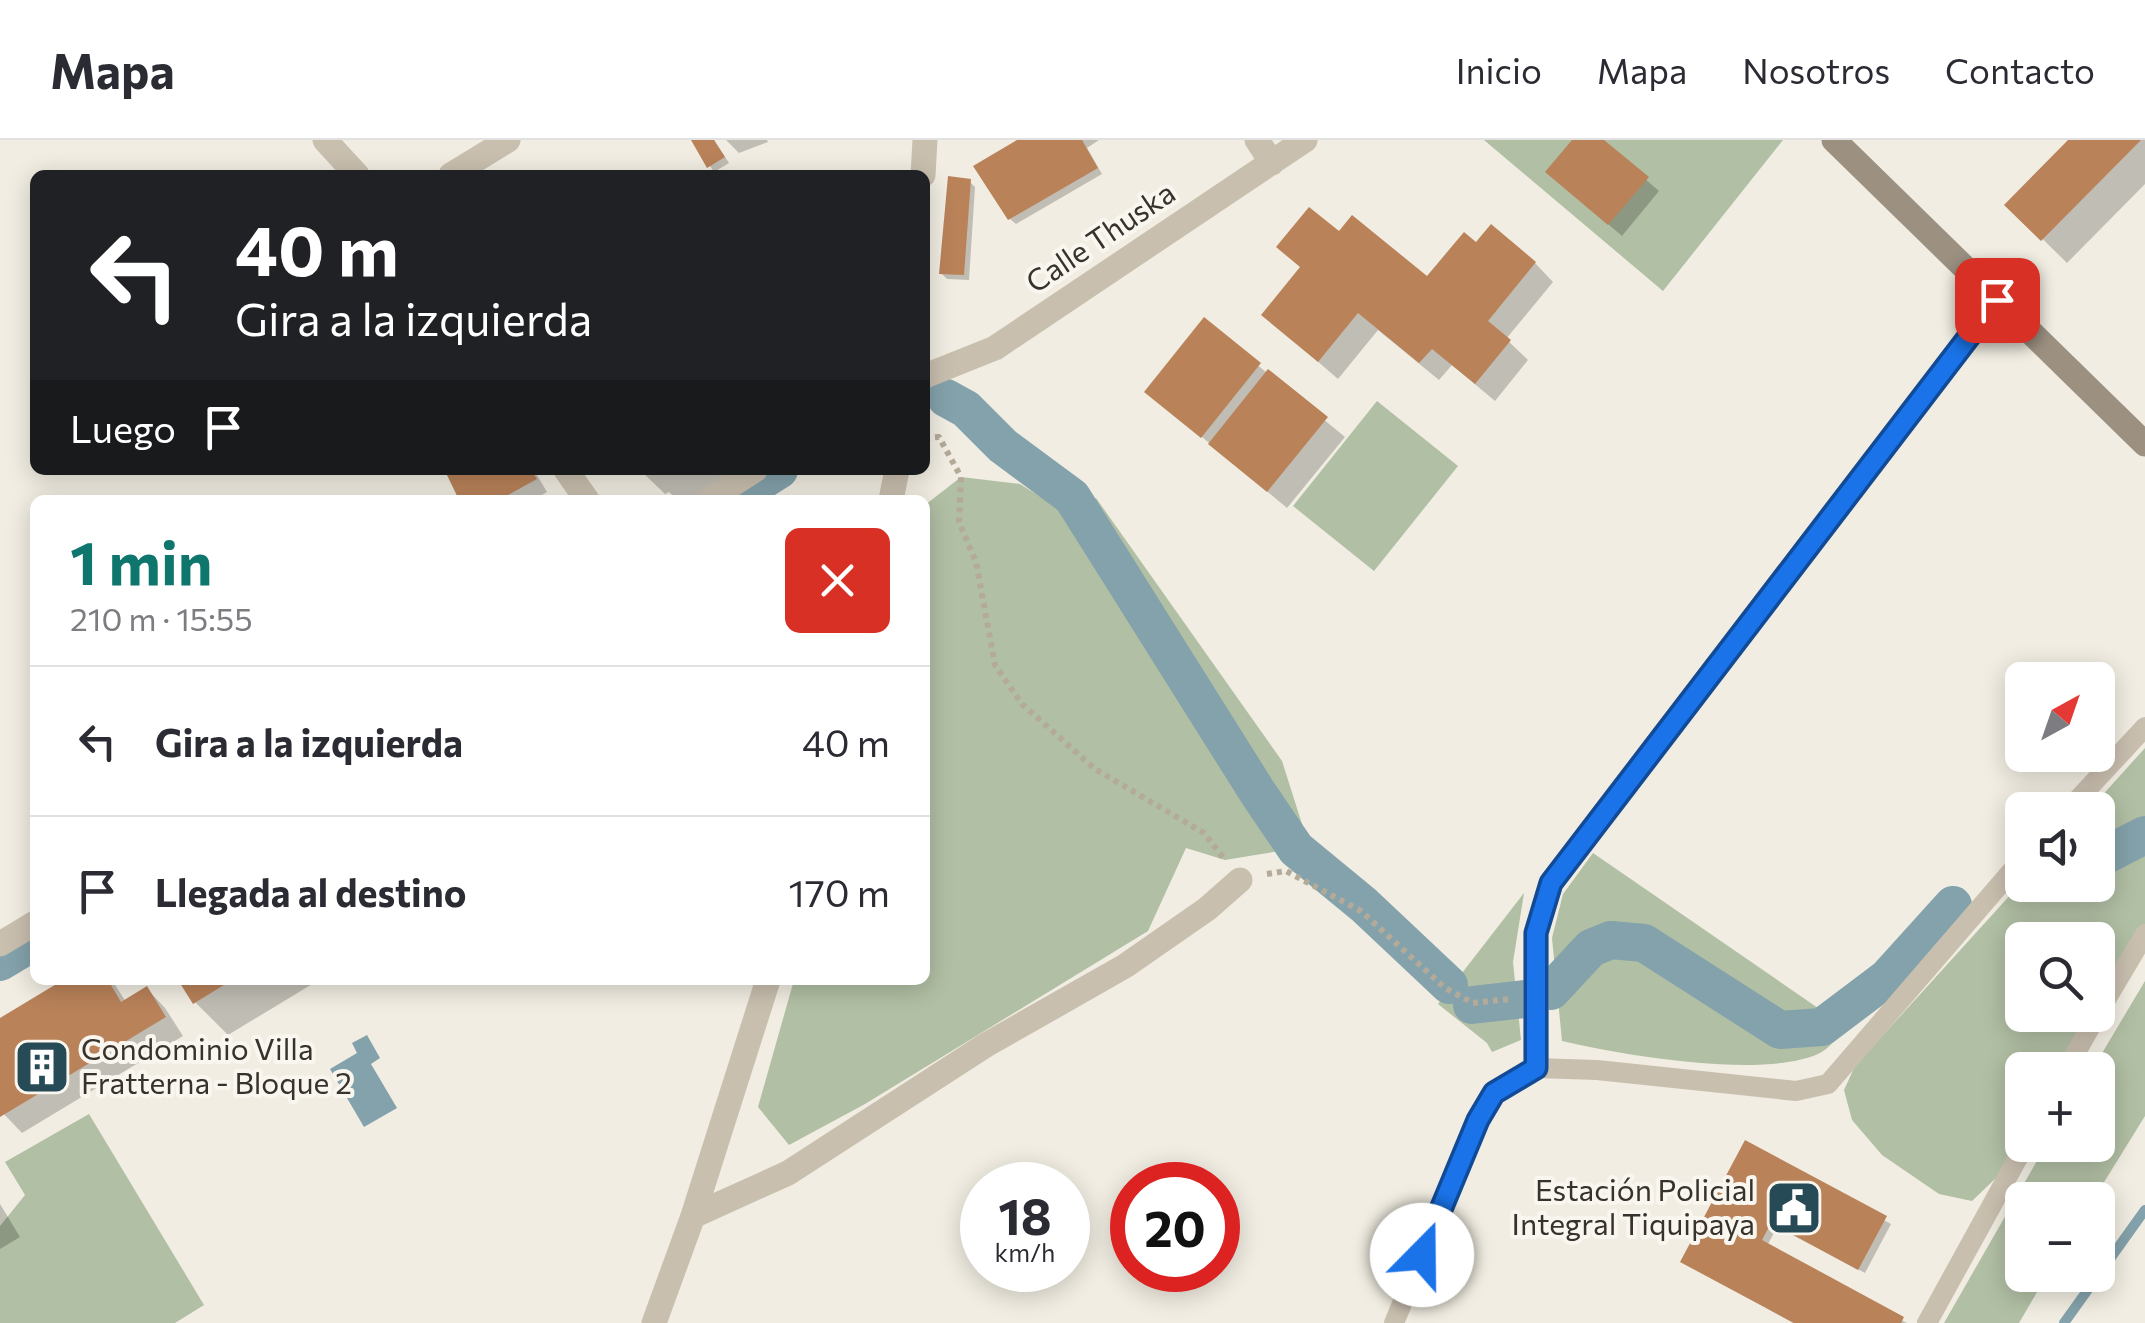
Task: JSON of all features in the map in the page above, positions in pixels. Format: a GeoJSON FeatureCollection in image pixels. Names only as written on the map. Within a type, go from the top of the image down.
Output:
{"type":"FeatureCollection","features":[{"type":"Feature","properties":{"kind":"main road"},"geometry":{"type":"LineString","coordinates":[[1834,140],[2145,444]]}},
{"type":"Feature","properties":{"kind":"street"},"geometry":{"type":"LineString","coordinates":[[325,140],[352,170]]}},
{"type":"Feature","properties":{"kind":"street"},"geometry":{"type":"LineString","coordinates":[[459,170],[508,140]]}},
{"type":"Feature","properties":{"kind":"street"},"geometry":{"type":"LineString","coordinates":[[923,170],[925,140]]}},
{"type":"Feature","properties":{"kind":"street"},"geometry":{"type":"LineString","coordinates":[[1257,140],[1272,163]]}},
{"type":"Feature","properties":{"kind":"street","name":"Calle Thuska"},"geometry":{"type":"LineString","coordinates":[[930,374],[995,348],[1305,140]]}},
{"type":"Feature","properties":{"kind":"street"},"geometry":{"type":"LineString","coordinates":[[1536,1068],[1536,933],[1551,883],[1997,300]]}},
{"type":"Feature","properties":{"kind":"street"},"geometry":{"type":"LineString","coordinates":[[716,495],[747,475]]}},
{"type":"Feature","properties":{"kind":"street"},"geometry":{"type":"LineString","coordinates":[[694,1216],[788,1173],[986,1045],[1125,966],[1207,909],[1240,880]]}},
{"type":"Feature","properties":{"kind":"street"},"geometry":{"type":"LineString","coordinates":[[0,944],[30,926]]}},
{"type":"Feature","properties":{"kind":"street"},"geometry":{"type":"LineString","coordinates":[[654,1323],[694,1216],[766,985]]}},
{"type":"Feature","properties":{"kind":"lane"},"geometry":{"type":"LineString","coordinates":[[2084,792],[2145,726]]}},
{"type":"Feature","properties":{"kind":"lane"},"geometry":{"type":"LineString","coordinates":[[1394,1323],[1478,1120],[1494,1093],[1536,1068],[1796,1091],[1828,1084],[2005,879]]}},
{"type":"Feature","properties":{"kind":"lane"},"geometry":{"type":"LineString","coordinates":[[2115,984],[2145,934]]}},
{"type":"Feature","properties":{"kind":"lane"},"geometry":{"type":"LineString","coordinates":[[1927,1323],[2016,1162]]}},
{"type":"Feature","properties":{"kind":"path"},"geometry":{"type":"LineString","coordinates":[[930,438],[940,437],[961,478],[958,522],[976,562],[995,665],[1022,704],[1095,769],[1204,833],[1240,880],[1286,870],[1326,890],[1361,911],[1445,988],[1472,1002],[1512,998],[1538,988]]}},
{"type":"Feature","properties":{"kind":"green space"},"geometry":{"type":"Polygon","coordinates":[[[1484,140],[1783,140],[1663,291],[1484,140]]]}},
{"type":"Feature","properties":{"kind":"green space"},"geometry":{"type":"Polygon","coordinates":[[[1377,401],[1458,466],[1374,571],[1293,506],[1377,401]]]}},
{"type":"Feature","properties":{"kind":"green space"},"geometry":{"type":"Polygon","coordinates":[[[961,477],[1020,484],[1063,511],[1096,498],[1282,761],[1309,846],[1225,860],[1186,848],[1148,931],[865,1104],[789,1145],[758,1107],[793,985],[930,985],[930,501],[961,477]]]}},
{"type":"Feature","properties":{"kind":"green space"},"geometry":{"type":"Polygon","coordinates":[[[2145,748],[2145,929],[2115,981],[2115,922],[2005,922],[2005,1032],[2084,1032],[2072,1052],[2005,1052],[2006,1162],[1972,1201],[1939,1194],[1882,1155],[1852,1120],[1844,1090],[1855,1066],[2005,901],[2115,902],[2115,792],[2105,792],[2145,748]]]}},
{"type":"Feature","properties":{"kind":"green space"},"geometry":{"type":"Polygon","coordinates":[[[1593,853],[1847,1028],[1818,1054],[1763,1064],[1654,1058],[1562,1041],[1552,938],[1563,894],[1593,853]]]}},
{"type":"Feature","properties":{"kind":"green space"},"geometry":{"type":"Polygon","coordinates":[[[1524,893],[1513,962],[1521,1040],[1492,1052],[1487,1043],[1438,1004],[1524,893]]]}},
{"type":"Feature","properties":{"kind":"green space"},"geometry":{"type":"Polygon","coordinates":[[[2145,981],[2145,1116],[2104,1182],[2025,1182],[2036,1162],[2115,1162],[2115,1052],[2103,1052],[2145,981]]]}},
{"type":"Feature","properties":{"kind":"green space"},"geometry":{"type":"Polygon","coordinates":[[[89,1114],[204,1305],[175,1323],[0,1323],[0,1226],[25,1195],[5,1162],[89,1114]]]}},
{"type":"Feature","properties":{"kind":"green space"},"geometry":{"type":"Polygon","coordinates":[[[2005,1217],[2005,1292],[2037,1292],[2019,1323],[1944,1323],[2005,1217]]]}},
{"type":"Feature","properties":{"kind":"water"},"geometry":{"type":"Polygon","coordinates":[[[367,1035],[380,1058],[371,1064],[397,1108],[364,1127],[330,1069],[357,1053],[352,1043],[367,1035]]]}},
{"type":"Feature","properties":{"kind":"building"},"geometry":{"type":"Polygon","coordinates":[[[691,140],[714,140],[725,157],[707,168],[691,140]]]}},
{"type":"Feature","properties":{"kind":"building"},"geometry":{"type":"Polygon","coordinates":[[[1017,140],[1082,140],[1098,168],[1008,220],[973,166],[1017,140]]]}},
{"type":"Feature","properties":{"kind":"building"},"geometry":{"type":"Polygon","coordinates":[[[1572,140],[1604,140],[1649,177],[1608,225],[1545,172],[1572,140]]]}},
{"type":"Feature","properties":{"kind":"building"},"geometry":{"type":"Polygon","coordinates":[[[2068,140],[2141,140],[2041,241],[2004,205],[2068,140]]]}},
{"type":"Feature","properties":{"kind":"building"},"geometry":{"type":"Polygon","coordinates":[[[948,176],[971,179],[964,275],[939,274],[948,176]]]}},
{"type":"Feature","properties":{"kind":"building"},"geometry":{"type":"Polygon","coordinates":[[[1309,207],[1339,231],[1352,215],[1427,276],[1464,232],[1476,242],[1491,224],[1536,262],[1488,321],[1511,340],[1475,384],[1432,349],[1419,363],[1358,313],[1318,362],[1261,315],[1300,267],[1276,247],[1309,207]]]}},
{"type":"Feature","properties":{"kind":"building"},"geometry":{"type":"Polygon","coordinates":[[[1204,317],[1261,363],[1201,438],[1144,392],[1204,317]]]}},
{"type":"Feature","properties":{"kind":"building"},"geometry":{"type":"Polygon","coordinates":[[[1268,369],[1328,417],[1267,492],[1208,444],[1268,369]]]}},
{"type":"Feature","properties":{"kind":"building"},"geometry":{"type":"Polygon","coordinates":[[[447,475],[534,475],[537,479],[508,495],[457,495],[447,475]]]}},
{"type":"Feature","properties":{"kind":"building","name":"Condominio Villa Fratterna - Bloque 2"},"geometry":{"type":"Polygon","coordinates":[[[55,985],[111,985],[121,1002],[147,986],[166,1017],[0,1117],[0,1018],[55,985]]]}},
{"type":"Feature","properties":{"kind":"building"},"geometry":{"type":"Polygon","coordinates":[[[181,985],[224,985],[193,1004],[181,985]]]}},
{"type":"Feature","properties":{"kind":"building"},"geometry":{"type":"Polygon","coordinates":[[[1745,1140],[1887,1216],[1858,1270],[1771,1223],[1762,1240],[1904,1317],[1901,1323],[1794,1323],[1680,1262],[1745,1140]]]}},
{"type":"Feature","properties":{"kind":"waterway"},"geometry":{"type":"LineString","coordinates":[[946,398],[966,409],[1003,446],[1072,497],[1296,849],[1364,905],[1449,985]]}},
{"type":"Feature","properties":{"kind":"waterway"},"geometry":{"type":"LineString","coordinates":[[739,495],[771,475]]}},
{"type":"Feature","properties":{"kind":"waterway"},"geometry":{"type":"LineString","coordinates":[[2115,850],[2145,835]]}},
{"type":"Feature","properties":{"kind":"waterway"},"geometry":{"type":"LineString","coordinates":[[1551,991],[1591,948],[1611,940],[1644,943],[1780,1030],[1822,1027],[1887,978],[1953,905]]}},
{"type":"Feature","properties":{"kind":"waterway"},"geometry":{"type":"LineString","coordinates":[[0,962],[30,944]]}},
{"type":"Feature","properties":{"kind":"waterway"},"geometry":{"type":"LineString","coordinates":[[1472,1005],[1524,999]]}},
{"type":"Feature","properties":{"kind":"waterway"},"geometry":{"type":"LineString","coordinates":[[2064,1323],[2145,1210]]}},
{"type":"Feature","properties":{"kind":"place","name":"Condominio Villa Fratterna - Bloque 2"},"geometry":{"type":"Point","coordinates":[42,1067]}},
{"type":"Feature","properties":{"kind":"place","name":"Estación Policial Integral Tiquipaya"},"geometry":{"type":"Point","coordinates":[1794,1208]}},
{"type":"Feature","properties":{"kind":"route"},"geometry":{"type":"LineString","coordinates":[[1422,1255],[1478,1120],[1494,1093],[1536,1068],[1536,933],[1551,883],[1997,300]]}}]}
